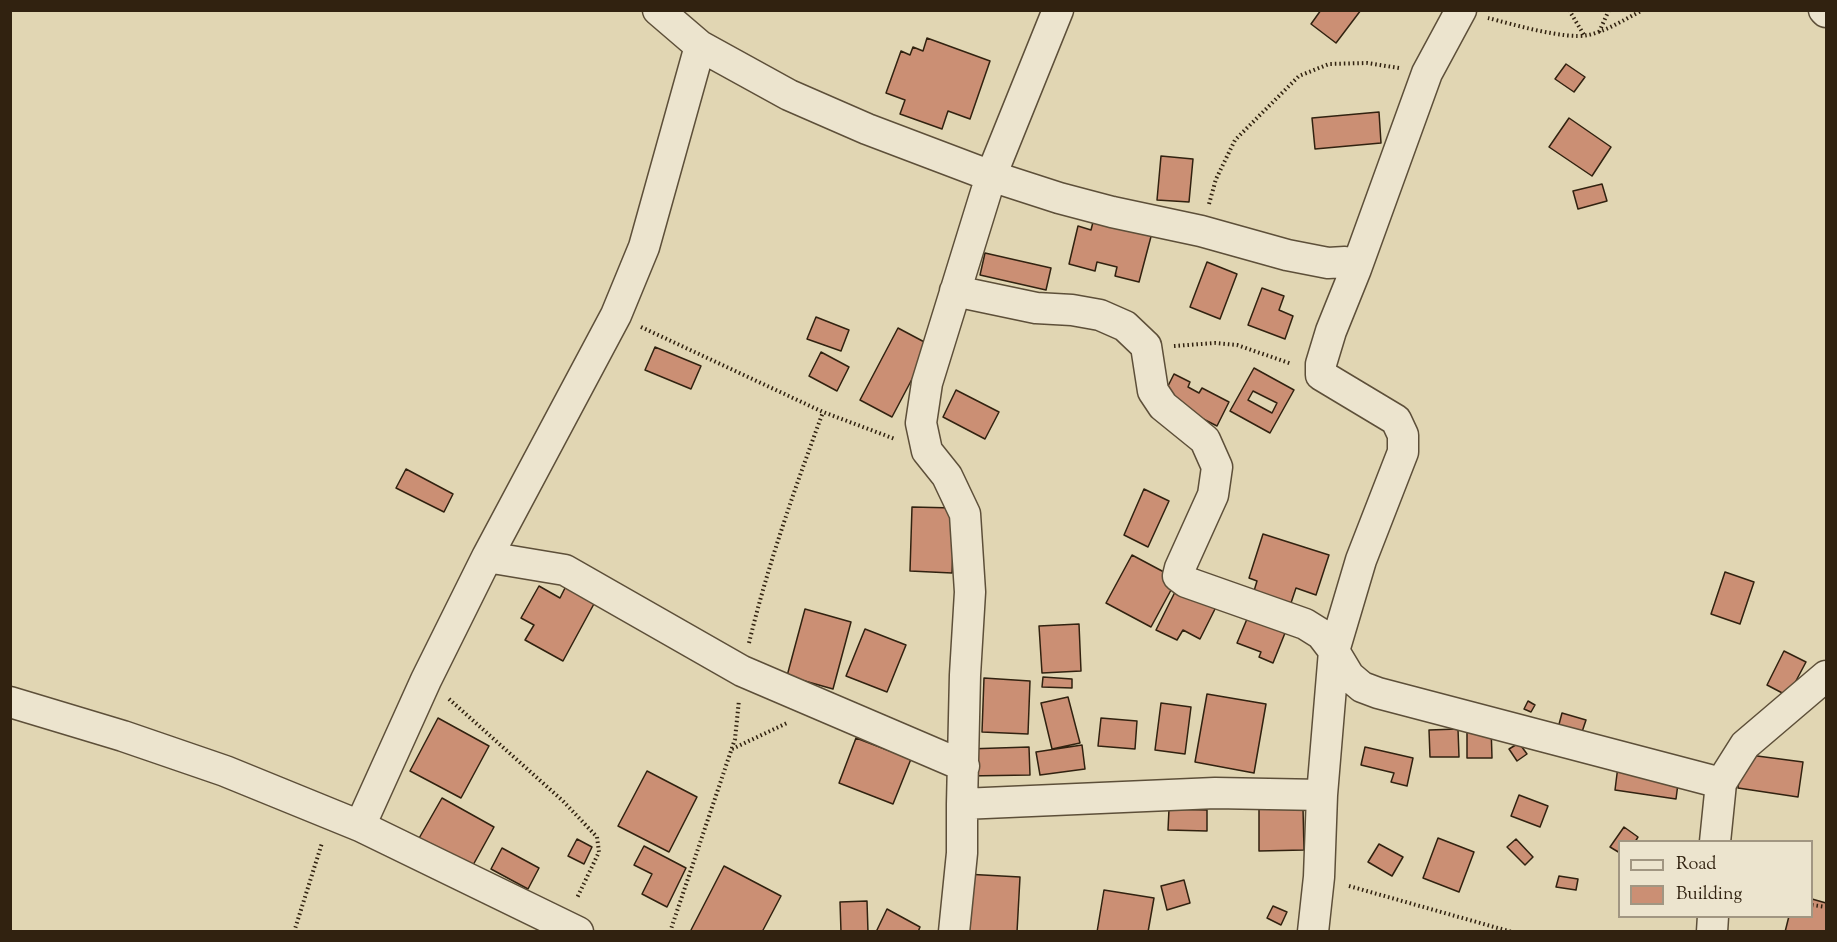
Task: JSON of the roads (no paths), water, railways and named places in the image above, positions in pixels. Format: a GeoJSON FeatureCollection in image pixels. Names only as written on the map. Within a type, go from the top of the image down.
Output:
{"type":"FeatureCollection","features":[{"type":"Feature","properties":{"kind":"street"},"geometry":{"type":"LineString","coordinates":[[658,10],[700,46],[789,95],[867,129],[991,176],[1112,212],[1201,231],[1287,255],[1328,263],[1345,262],[1356,268]]}},
{"type":"Feature","properties":{"kind":"street"},"geometry":{"type":"LineString","coordinates":[[954,932],[962,854],[964,675],[970,592],[965,514],[947,476],[927,451],[921,423],[927,382],[991,176],[1058,10]]}},
{"type":"Feature","properties":{"kind":"street"},"geometry":{"type":"LineString","coordinates":[[1312,932],[1319,877],[1322,795],[1334,651],[1361,560],[1403,452],[1403,435],[1396,420],[1321,375],[1324,351],[1427,73],[1461,10]]}},
{"type":"Feature","properties":{"kind":"street"},"geometry":{"type":"LineString","coordinates":[[360,826],[426,680],[487,557],[616,315],[644,247],[700,46]]}},
{"type":"Feature","properties":{"kind":"street"},"geometry":{"type":"LineString","coordinates":[[955,291],[1036,308],[1072,310],[1100,315],[1125,326],[1146,346],[1153,391],[1163,406],[1205,440],[1217,467],[1212,495],[1178,576],[1186,582],[1305,624],[1321,634],[1349,676],[1362,687],[1721,783]]}},
{"type":"Feature","properties":{"kind":"street"},"geometry":{"type":"LineString","coordinates":[[487,557],[565,570],[742,670],[964,766]]}},
{"type":"Feature","properties":{"kind":"street"},"geometry":{"type":"LineString","coordinates":[[1715,840],[1721,783],[1744,745],[1827,676]]}},
{"type":"Feature","properties":{"kind":"street"},"geometry":{"type":"LineString","coordinates":[[10,702],[123,736],[225,771],[360,826],[570,928]]}},
{"type":"Feature","properties":{"kind":"street"},"geometry":{"type":"LineString","coordinates":[[962,804],[1215,794],[1322,795]]}}]}
